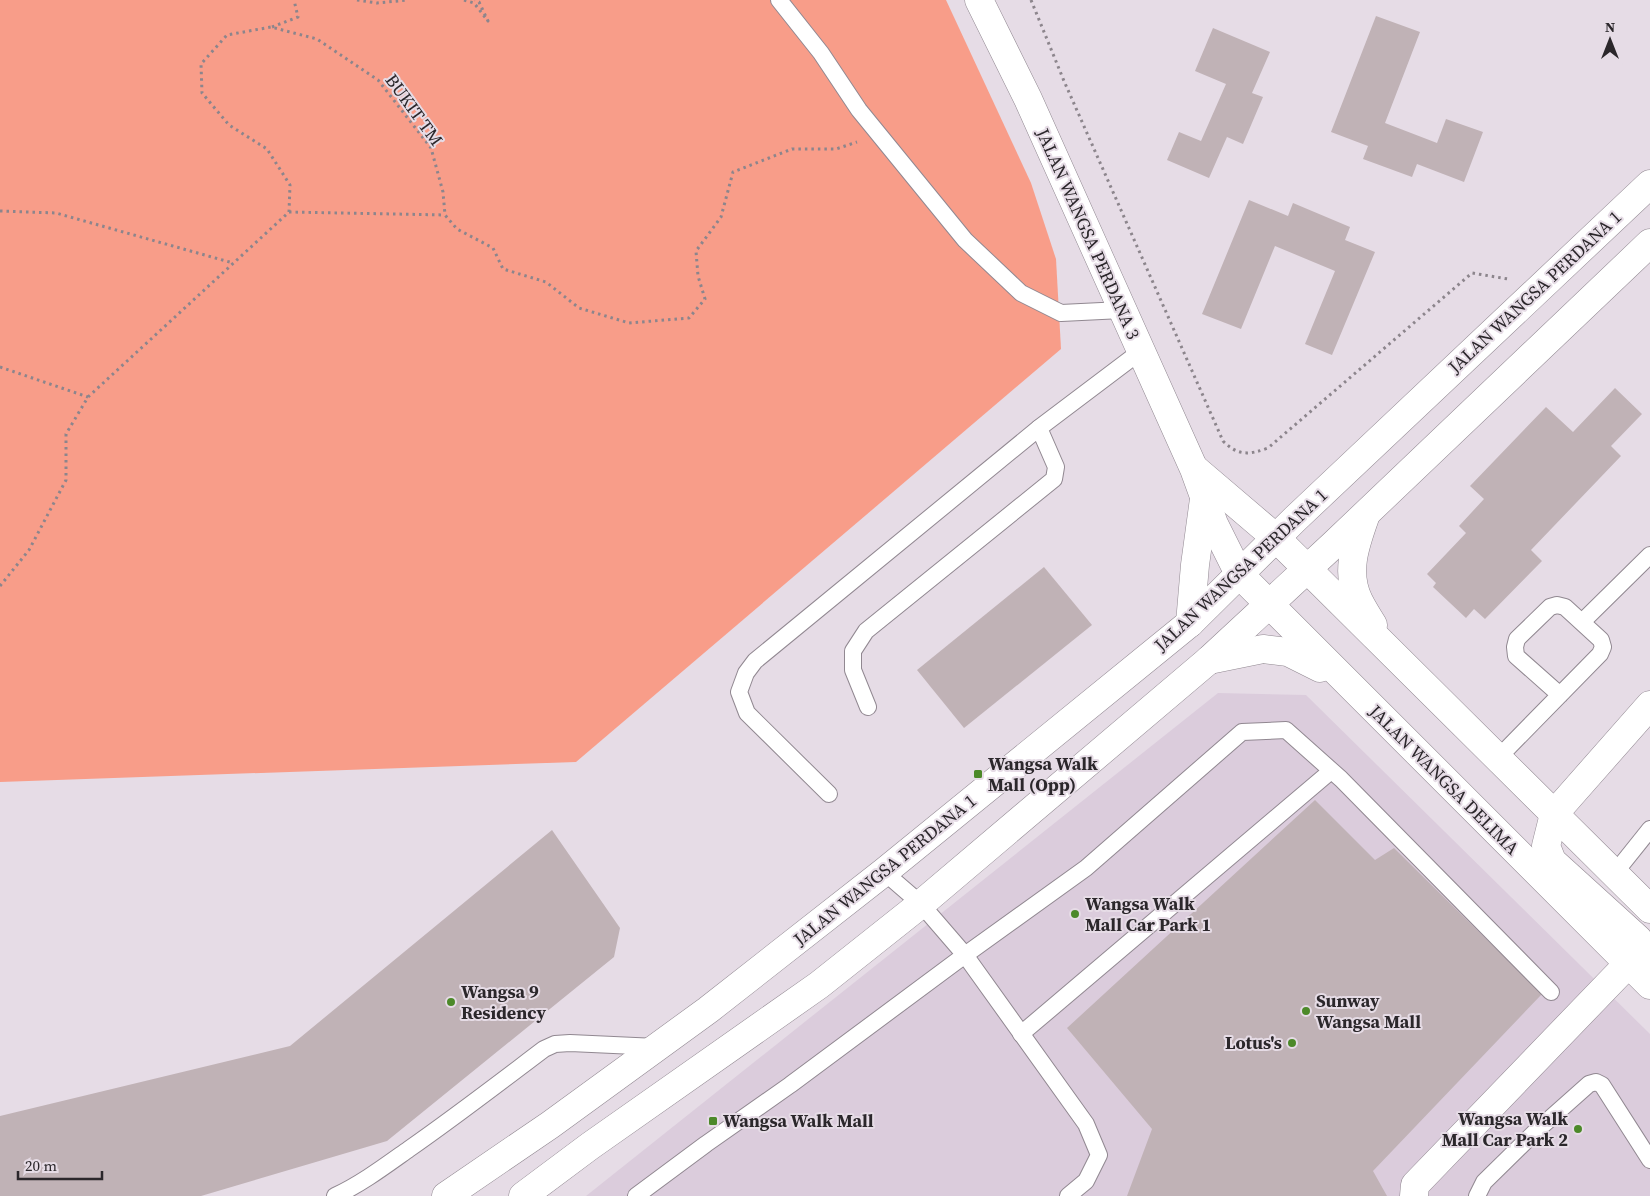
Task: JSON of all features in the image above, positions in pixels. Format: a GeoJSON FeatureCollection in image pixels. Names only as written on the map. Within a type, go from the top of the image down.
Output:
{"type":"FeatureCollection","features":[{"type":"Feature","properties":{"kind":"street","name":"JALAN WANGSA PERDANA 3"},"geometry":{"type":"LineString","coordinates":[[979,0],[1028,99],[1194,469],[1214,524],[1239,574]]}},
{"type":"Feature","properties":{"kind":"street","name":"JALAN WANGSA PERDANA 1"},"geometry":{"type":"LineString","coordinates":[[446,1196],[550,1125],[708,1010],[884,872],[1190,623],[1276,538],[1650,184]]}},
{"type":"Feature","properties":{"kind":"street"},"geometry":{"type":"LineString","coordinates":[[523,1196],[590,1146],[819,984],[920,904],[1209,660],[1366,514],[1650,243]]}},
{"type":"Feature","properties":{"kind":"street","name":"JALAN WANGSA PERDANA 3"},"geometry":{"type":"LineString","coordinates":[[1194,469],[1276,538]]}},
{"type":"Feature","properties":{"kind":"street"},"geometry":{"type":"LineString","coordinates":[[1190,623],[1204,498]]}},
{"type":"Feature","properties":{"kind":"street"},"geometry":{"type":"LineString","coordinates":[[1366,514],[1354,546],[1351,574],[1358,600],[1390,654]]}},
{"type":"Feature","properties":{"kind":"street"},"geometry":{"type":"LineString","coordinates":[[1276,538],[1390,654],[1650,910]]}},
{"type":"Feature","properties":{"kind":"street","name":"JALAN WANGSA DELIMA"},"geometry":{"type":"LineString","coordinates":[[1239,574],[1344,680],[1639,966],[1650,985]]}},
{"type":"Feature","properties":{"kind":"street"},"geometry":{"type":"LineString","coordinates":[[1209,660],[1263,649],[1288,652],[1344,680]]}},
{"type":"Feature","properties":{"kind":"street"},"geometry":{"type":"LineString","coordinates":[[1414,1196],[1415,1185],[1639,966],[1638,939],[1552,861],[1546,846],[1554,814],[1650,705]]}},
{"type":"Feature","properties":{"kind":"lane"},"geometry":{"type":"LineString","coordinates":[[779,0],[821,53],[859,110],[965,240],[1021,293],[1061,313],[1122,310]]}},
{"type":"Feature","properties":{"kind":"lane"},"geometry":{"type":"LineString","coordinates":[[828,794],[747,713],[739,692],[746,673],[755,661],[1039,428],[1140,351]]}},
{"type":"Feature","properties":{"kind":"lane"},"geometry":{"type":"LineString","coordinates":[[868,707],[854,670],[854,651],[866,631],[1054,479],[1056,467],[1039,428]]}},
{"type":"Feature","properties":{"kind":"lane"},"geometry":{"type":"LineString","coordinates":[[1582,622],[1650,555]]}},
{"type":"Feature","properties":{"kind":"lane"},"geometry":{"type":"LineString","coordinates":[[1497,759],[1560,695],[1600,654],[1603,646],[1601,640],[1565,608],[1557,605],[1550,608],[1517,639],[1514,646],[1516,656],[1560,695]]}},
{"type":"Feature","properties":{"kind":"lane"},"geometry":{"type":"LineString","coordinates":[[636,1196],[706,1144],[798,1080],[965,955],[1086,868],[1242,732],[1286,730],[1331,771],[1550,992]]}},
{"type":"Feature","properties":{"kind":"lane"},"geometry":{"type":"LineString","coordinates":[[1021,1034],[1331,771]]}},
{"type":"Feature","properties":{"kind":"lane"},"geometry":{"type":"LineString","coordinates":[[1614,874],[1650,829]]}},
{"type":"Feature","properties":{"kind":"lane"},"geometry":{"type":"LineString","coordinates":[[884,872],[920,904],[965,955],[1086,1124],[1099,1155],[1086,1181],[1068,1196]]}},
{"type":"Feature","properties":{"kind":"lane"},"geometry":{"type":"LineString","coordinates":[[335,1196],[348,1190],[432,1134],[544,1049],[555,1044],[570,1042],[657,1047]]}},
{"type":"Feature","properties":{"kind":"lane"},"geometry":{"type":"LineString","coordinates":[[1476,1196],[1484,1182],[1535,1132],[1589,1084],[1596,1082],[1602,1085],[1650,1160]]}},
{"type":"Feature","properties":{"kind":"path","name":"BUKIT TM"},"geometry":{"type":"LineString","coordinates":[[289,212],[290,185],[267,149],[229,126],[202,93],[201,64],[227,35],[271,27],[298,16],[294,0]]}},
{"type":"Feature","properties":{"kind":"path"},"geometry":{"type":"LineString","coordinates":[[357,0],[377,3],[408,0]]}},
{"type":"Feature","properties":{"kind":"path"},"geometry":{"type":"LineString","coordinates":[[464,0],[474,3],[488,21],[479,2],[475,0]]}},
{"type":"Feature","properties":{"kind":"path"},"geometry":{"type":"LineString","coordinates":[[1031,0],[1064,81],[1223,442],[1232,450],[1243,453],[1255,453],[1268,448],[1472,273],[1542,286]]}},
{"type":"Feature","properties":{"kind":"path","name":"BUKIT TM"},"geometry":{"type":"LineString","coordinates":[[271,27],[317,39],[378,80],[430,148],[444,192],[445,215]]}},
{"type":"Feature","properties":{"kind":"path"},"geometry":{"type":"LineString","coordinates":[[0,586],[29,550],[66,480],[66,434],[88,397],[289,212],[445,215],[457,229],[493,248],[503,270],[546,282],[579,308],[629,323],[689,318],[705,299],[698,276],[696,251],[721,217],[733,172],[792,149],[836,149],[878,134]]}},
{"type":"Feature","properties":{"kind":"path"},"geometry":{"type":"LineString","coordinates":[[0,211],[56,213],[233,264]]}},
{"type":"Feature","properties":{"kind":"path"},"geometry":{"type":"LineString","coordinates":[[0,367],[88,397]]}},
{"type":"Feature","properties":{"kind":"shaded area"},"geometry":{"type":"Polygon","coordinates":[[[0,0],[946,0],[1031,183],[1056,259],[1061,349],[576,762],[0,782],[0,0]]]}},
{"type":"Feature","properties":{"kind":"shaded area"},"geometry":{"type":"Polygon","coordinates":[[[1218,693],[1306,695],[1650,1034],[1650,1196],[586,1196],[1218,693]]]}},
{"type":"Feature","properties":{"kind":"building"},"geometry":{"type":"Polygon","coordinates":[[[1376,16],[1420,32],[1385,123],[1437,143],[1446,119],[1483,132],[1464,182],[1417,164],[1412,177],[1363,159],[1368,146],[1331,132],[1376,16]]]}},
{"type":"Feature","properties":{"kind":"building"},"geometry":{"type":"Polygon","coordinates":[[[1213,28],[1270,52],[1252,93],[1263,97],[1243,144],[1227,137],[1209,178],[1167,160],[1179,132],[1201,141],[1226,84],[1195,71],[1213,28]]]}},
{"type":"Feature","properties":{"kind":"building"},"geometry":{"type":"Polygon","coordinates":[[[1249,200],[1288,216],[1293,203],[1350,227],[1345,240],[1375,252],[1332,355],[1305,344],[1335,271],[1275,246],[1241,329],[1202,314],[1249,200]]]}},
{"type":"Feature","properties":{"kind":"building"},"geometry":{"type":"Polygon","coordinates":[[[1615,388],[1642,414],[1611,446],[1621,456],[1531,550],[1542,561],[1485,619],[1474,609],[1466,618],[1433,587],[1436,583],[1427,574],[1466,533],[1459,526],[1484,499],[1470,486],[1546,407],[1573,432],[1615,388]]]}},
{"type":"Feature","properties":{"kind":"building"},"geometry":{"type":"Polygon","coordinates":[[[1044,567],[1092,625],[964,728],[917,670],[1044,567]]]}},
{"type":"Feature","properties":{"kind":"building","name":"Sunway Wangsa Mall"},"geometry":{"type":"Polygon","coordinates":[[[1315,800],[1375,860],[1394,848],[1542,994],[1373,1171],[1387,1196],[1127,1196],[1152,1129],[1067,1028],[1315,800]]]}},
{"type":"Feature","properties":{"kind":"building","name":"Wangsa 9 Residency"},"geometry":{"type":"Polygon","coordinates":[[[552,830],[620,928],[614,957],[387,1141],[201,1196],[0,1196],[0,1116],[290,1046],[552,830]]]}},
{"type":"Feature","properties":{"kind":"place","name":"Wangsa Walk Mall (Opp)"},"geometry":{"type":"Point","coordinates":[978,774]}},
{"type":"Feature","properties":{"kind":"place","name":"Wangsa Walk Mall Car Park 1"},"geometry":{"type":"Point","coordinates":[1075,914]}},
{"type":"Feature","properties":{"kind":"place","name":"Wangsa 9 Residency"},"geometry":{"type":"Point","coordinates":[451,1002]}},
{"type":"Feature","properties":{"kind":"place","name":"Sunway Wangsa Mall"},"geometry":{"type":"Point","coordinates":[1306,1011]}},
{"type":"Feature","properties":{"kind":"place","name":"Lotus's"},"geometry":{"type":"Point","coordinates":[1292,1043]}},
{"type":"Feature","properties":{"kind":"place","name":"Wangsa Walk Mall"},"geometry":{"type":"Point","coordinates":[713,1121]}},
{"type":"Feature","properties":{"kind":"place","name":"Wangsa Walk Mall Car Park 2"},"geometry":{"type":"Point","coordinates":[1578,1129]}}]}
